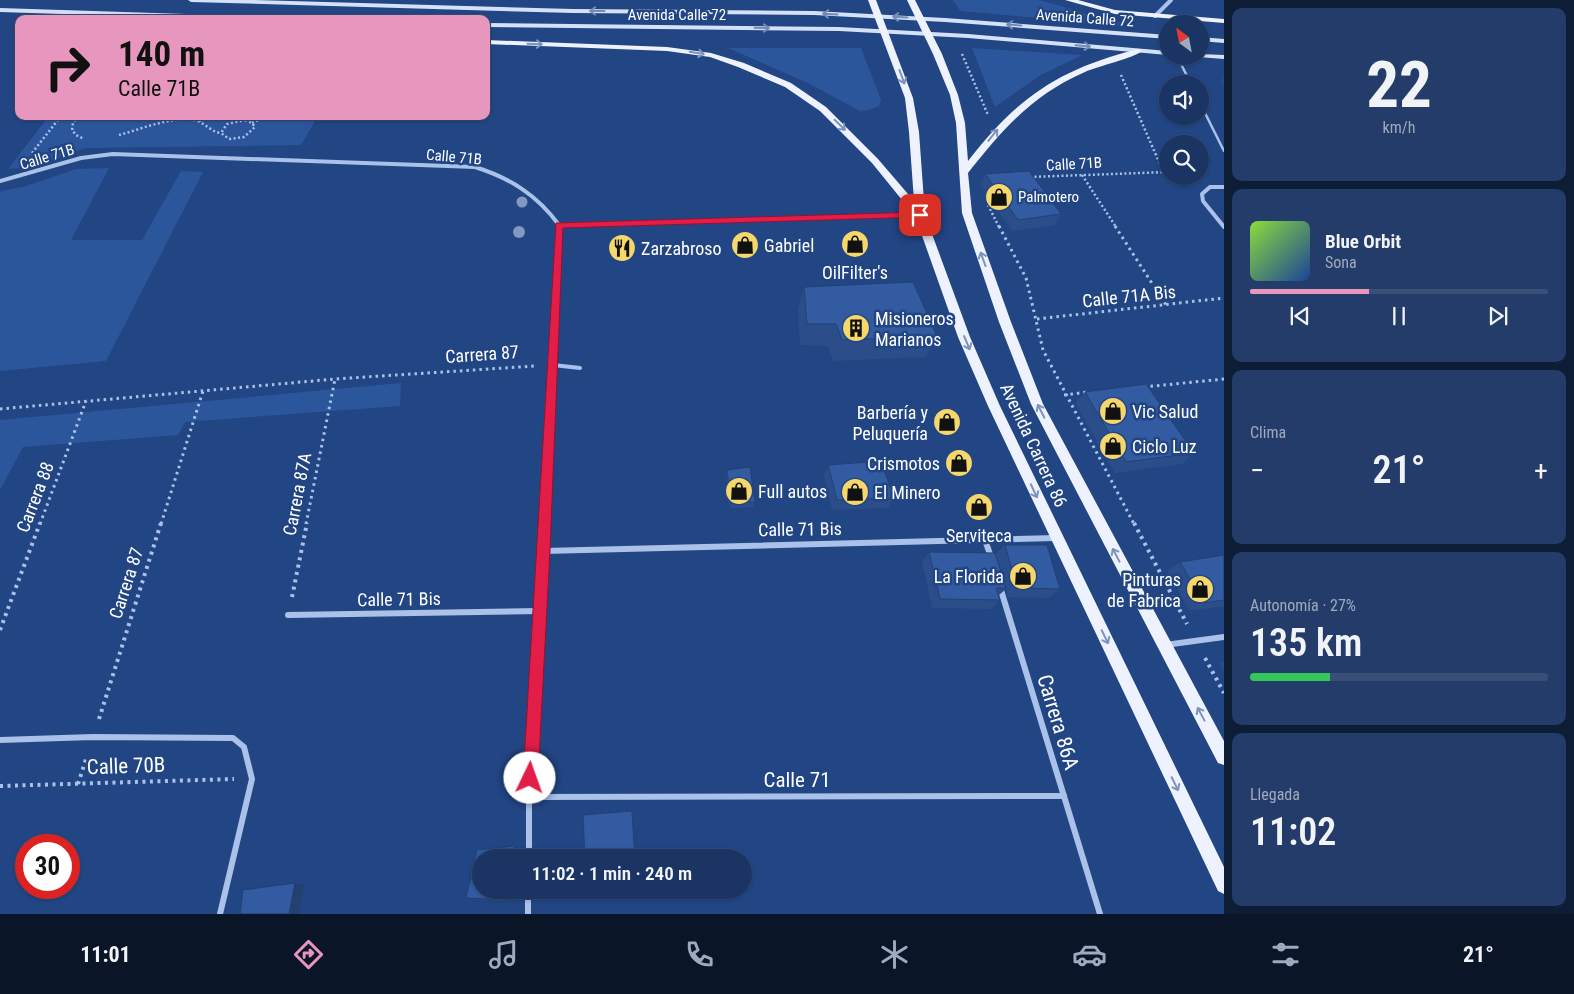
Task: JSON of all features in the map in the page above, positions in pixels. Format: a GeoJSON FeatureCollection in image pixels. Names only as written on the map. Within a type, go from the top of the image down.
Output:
{"type":"FeatureCollection","features":[{"type":"Feature","properties":{"kind":"main road","name":"Avenida Calle 72"},"geometry":{"type":"LineString","coordinates":[[191,0],[573,11],[708,11],[879,16],[1159,35]]}},
{"type":"Feature","properties":{"kind":"main road"},"geometry":{"type":"LineString","coordinates":[[310,4],[337,0]]}},
{"type":"Feature","properties":{"kind":"main road","name":"Avenida Carrera 86"},"geometry":{"type":"LineString","coordinates":[[872,0],[905,85],[912,112],[920,215],[964,337],[994,406],[1224,885]]}},
{"type":"Feature","properties":{"kind":"main road","name":"Avenida Carrera 86"},"geometry":{"type":"LineString","coordinates":[[912,0],[953,90],[962,141],[964,194],[973,232],[1037,404],[1224,757]]}},
{"type":"Feature","properties":{"kind":"main road"},"geometry":{"type":"LineString","coordinates":[[1069,0],[1101,10],[1224,21]]}},
{"type":"Feature","properties":{"kind":"main road"},"geometry":{"type":"LineString","coordinates":[[0,10],[156,15]]}},
{"type":"Feature","properties":{"kind":"main road","name":"Avenida Calle 72"},"geometry":{"type":"LineString","coordinates":[[490,25],[789,28],[929,34],[1159,52]]}},
{"type":"Feature","properties":{"kind":"main road"},"geometry":{"type":"LineString","coordinates":[[1209,40],[1224,41]]}},
{"type":"Feature","properties":{"kind":"main road"},"geometry":{"type":"LineString","coordinates":[[490,42],[667,49],[711,56],[741,65],[788,85],[823,109],[875,161],[920,215]]}},
{"type":"Feature","properties":{"kind":"main road"},"geometry":{"type":"LineString","coordinates":[[963,173],[1000,127],[1019,109],[1053,84],[1076,71],[1098,62],[1138,51]]}},
{"type":"Feature","properties":{"kind":"main road"},"geometry":{"type":"LineString","coordinates":[[1209,56],[1224,57]]}},
{"type":"Feature","properties":{"kind":"street"},"geometry":{"type":"LineString","coordinates":[[1155,16],[1171,0]]}},
{"type":"Feature","properties":{"kind":"street","name":"Calle 71B"},"geometry":{"type":"LineString","coordinates":[[0,181],[81,158],[113,154],[474,167],[493,172],[513,181],[541,202],[559,225]]}},
{"type":"Feature","properties":{"kind":"street"},"geometry":{"type":"LineString","coordinates":[[1224,187],[1210,187],[1202,194],[1203,201],[1224,227]]}},
{"type":"Feature","properties":{"kind":"street"},"geometry":{"type":"LineString","coordinates":[[529,849],[530,797],[544,551],[559,225],[920,215]]}},
{"type":"Feature","properties":{"kind":"street","name":"Calle 71 Bis"},"geometry":{"type":"LineString","coordinates":[[544,551],[1057,538]]}},
{"type":"Feature","properties":{"kind":"street"},"geometry":{"type":"LineString","coordinates":[[985,540],[994,568]]}},
{"type":"Feature","properties":{"kind":"street","name":"Carrera 86A"},"geometry":{"type":"LineString","coordinates":[[997,578],[1100,914]]}},
{"type":"Feature","properties":{"kind":"street","name":"Calle 71 Bis"},"geometry":{"type":"LineString","coordinates":[[288,615],[540,611]]}},
{"type":"Feature","properties":{"kind":"street"},"geometry":{"type":"LineString","coordinates":[[1164,645],[1224,637]]}},
{"type":"Feature","properties":{"kind":"street"},"geometry":{"type":"LineString","coordinates":[[0,740],[93,737],[233,738],[244,747],[252,779],[220,914]]}},
{"type":"Feature","properties":{"kind":"street","name":"Calle 71"},"geometry":{"type":"LineString","coordinates":[[530,797],[1064,796]]}},
{"type":"Feature","properties":{"kind":"street"},"geometry":{"type":"LineString","coordinates":[[528,899],[528,914]]}},
{"type":"Feature","properties":{"kind":"lane"},"geometry":{"type":"LineString","coordinates":[[1209,121],[1224,151]]}},
{"type":"Feature","properties":{"kind":"lane"},"geometry":{"type":"LineString","coordinates":[[553,365],[580,368]]}},
{"type":"Feature","properties":{"kind":"path"},"geometry":{"type":"LineString","coordinates":[[960,47],[989,118]]}},
{"type":"Feature","properties":{"kind":"path"},"geometry":{"type":"LineString","coordinates":[[1120,74],[1159,162]]}},
{"type":"Feature","properties":{"kind":"path"},"geometry":{"type":"LineString","coordinates":[[9,180],[58,120]]}},
{"type":"Feature","properties":{"kind":"path"},"geometry":{"type":"LineString","coordinates":[[75,120],[71,130],[79,138],[86,140]]}},
{"type":"Feature","properties":{"kind":"path"},"geometry":{"type":"LineString","coordinates":[[118,136],[185,120],[199,121],[215,133],[221,133]]}},
{"type":"Feature","properties":{"kind":"path"},"geometry":{"type":"LineString","coordinates":[[246,120],[252,123],[254,127],[253,132],[239,139],[224,138],[221,133],[222,128],[228,124],[246,120]]}},
{"type":"Feature","properties":{"kind":"path"},"geometry":{"type":"LineString","coordinates":[[252,123],[258,120]]}},
{"type":"Feature","properties":{"kind":"path","name":"Calle 71B"},"geometry":{"type":"LineString","coordinates":[[1027,178],[1159,171]]}},
{"type":"Feature","properties":{"kind":"path"},"geometry":{"type":"LineString","coordinates":[[1082,175],[1166,305]]}},
{"type":"Feature","properties":{"kind":"path"},"geometry":{"type":"LineString","coordinates":[[986,201],[1026,278],[1043,350],[1064,395],[1224,693]]}},
{"type":"Feature","properties":{"kind":"path","name":"Calle 71A Bis"},"geometry":{"type":"LineString","coordinates":[[1037,319],[1224,298]]}},
{"type":"Feature","properties":{"kind":"path","name":"Carrera 87"},"geometry":{"type":"LineString","coordinates":[[0,409],[335,379],[553,365]]}},
{"type":"Feature","properties":{"kind":"path","name":"Carrera 87A"},"geometry":{"type":"LineString","coordinates":[[288,615],[335,379]]}},
{"type":"Feature","properties":{"kind":"path"},"geometry":{"type":"LineString","coordinates":[[1139,387],[1224,379]]}},
{"type":"Feature","properties":{"kind":"path","name":"Carrera 87"},"geometry":{"type":"LineString","coordinates":[[78,784],[203,391]]}},
{"type":"Feature","properties":{"kind":"path"},"geometry":{"type":"LineString","coordinates":[[1064,395],[1092,392]]}},
{"type":"Feature","properties":{"kind":"path","name":"Carrera 88"},"geometry":{"type":"LineString","coordinates":[[0,630],[86,401]]}},
{"type":"Feature","properties":{"kind":"path","name":"Calle 70B"},"geometry":{"type":"LineString","coordinates":[[0,786],[252,779]]}},
{"type":"Feature","properties":{"kind":"shaded area"},"geometry":{"type":"Polygon","coordinates":[[[953,0],[1039,0],[1135,27],[960,11],[953,0]]]}},
{"type":"Feature","properties":{"kind":"shaded area"},"geometry":{"type":"Polygon","coordinates":[[[728,48],[861,48],[881,100],[879,106],[860,111],[808,83],[728,48]]]}},
{"type":"Feature","properties":{"kind":"shaded area"},"geometry":{"type":"Polygon","coordinates":[[[972,48],[1082,55],[1039,76],[995,107],[972,48]]]}},
{"type":"Feature","properties":{"kind":"shaded area"},"geometry":{"type":"Polygon","coordinates":[[[46,120],[316,120],[301,145],[85,148],[34,167],[8,169],[46,120]]]}},
{"type":"Feature","properties":{"kind":"shaded area"},"geometry":{"type":"Polygon","coordinates":[[[109,168],[71,240],[142,240],[181,171],[203,172],[106,361],[0,371],[1,191],[23,187],[76,169],[109,168]]]}},
{"type":"Feature","properties":{"kind":"shaded area"},"geometry":{"type":"Polygon","coordinates":[[[401,383],[400,406],[185,422],[178,435],[23,447],[0,490],[0,420],[401,383]]]}},
{"type":"Feature","properties":{"kind":"building"},"geometry":{"type":"Polygon","coordinates":[[[1029,171],[1061,214],[1018,220],[985,174],[1029,171]]]}},
{"type":"Feature","properties":{"kind":"building"},"geometry":{"type":"Polygon","coordinates":[[[913,282],[937,336],[842,340],[836,324],[807,324],[804,287],[913,282]]]}},
{"type":"Feature","properties":{"kind":"building"},"geometry":{"type":"Polygon","coordinates":[[[1146,384],[1194,453],[1126,462],[1085,392],[1146,384]]]}},
{"type":"Feature","properties":{"kind":"building","name":"El Minero"},"geometry":{"type":"Polygon","coordinates":[[[881,461],[894,498],[837,500],[828,465],[881,461]]]}},
{"type":"Feature","properties":{"kind":"building","name":"Full autos"},"geometry":{"type":"Polygon","coordinates":[[[750,467],[755,502],[731,503],[727,470],[750,467]]]}},
{"type":"Feature","properties":{"kind":"building"},"geometry":{"type":"Polygon","coordinates":[[[1005,545],[1047,545],[1060,589],[1017,588],[1005,545]]]}},
{"type":"Feature","properties":{"kind":"building"},"geometry":{"type":"Polygon","coordinates":[[[929,552],[995,553],[1006,588],[996,588],[1000,600],[940,599],[929,552]]]}},
{"type":"Feature","properties":{"kind":"building"},"geometry":{"type":"Polygon","coordinates":[[[1224,555],[1224,600],[1204,603],[1180,562],[1224,555]]]}},
{"type":"Feature","properties":{"kind":"building"},"geometry":{"type":"Polygon","coordinates":[[[632,811],[634,849],[585,849],[583,815],[632,811]]]}},
{"type":"Feature","properties":{"kind":"building"},"geometry":{"type":"Polygon","coordinates":[[[514,846],[514,849],[486,849],[514,846]]]}},
{"type":"Feature","properties":{"kind":"building"},"geometry":{"type":"Polygon","coordinates":[[[472,872],[472,898],[466,898],[472,872]]]}},
{"type":"Feature","properties":{"kind":"building"},"geometry":{"type":"Polygon","coordinates":[[[295,883],[289,914],[240,914],[243,890],[295,883]]]}},
{"type":"Feature","properties":{"kind":"place","name":"Palmotero"},"geometry":{"type":"Point","coordinates":[999,197]}},
{"type":"Feature","properties":{"kind":"place","name":"OilFilter's"},"geometry":{"type":"Point","coordinates":[855,244]}},
{"type":"Feature","properties":{"kind":"place","name":"Gabriel"},"geometry":{"type":"Point","coordinates":[745,245]}},
{"type":"Feature","properties":{"kind":"place","name":"Zarzabroso"},"geometry":{"type":"Point","coordinates":[622,248]}},
{"type":"Feature","properties":{"kind":"place","name":"Misioneros Marianos"},"geometry":{"type":"Point","coordinates":[856,328]}},
{"type":"Feature","properties":{"kind":"place","name":"Vic Salud"},"geometry":{"type":"Point","coordinates":[1113,411]}},
{"type":"Feature","properties":{"kind":"place","name":"Barbería y Peluquería"},"geometry":{"type":"Point","coordinates":[947,422]}},
{"type":"Feature","properties":{"kind":"place","name":"Ciclo Luz"},"geometry":{"type":"Point","coordinates":[1113,446]}},
{"type":"Feature","properties":{"kind":"place","name":"Crismotos"},"geometry":{"type":"Point","coordinates":[959,463]}},
{"type":"Feature","properties":{"kind":"place","name":"Full autos"},"geometry":{"type":"Point","coordinates":[739,491]}},
{"type":"Feature","properties":{"kind":"place","name":"El Minero"},"geometry":{"type":"Point","coordinates":[855,492]}},
{"type":"Feature","properties":{"kind":"place","name":"Serviteca"},"geometry":{"type":"Point","coordinates":[979,507]}},
{"type":"Feature","properties":{"kind":"place","name":"La Florida"},"geometry":{"type":"Point","coordinates":[1023,576]}},
{"type":"Feature","properties":{"kind":"place","name":"Pinturas de Fabrica"},"geometry":{"type":"Point","coordinates":[1200,589]}},
{"type":"Feature","properties":{"kind":"route"},"geometry":{"type":"LineString","coordinates":[[530,778],[544,551],[559,225],[920,215]]}}]}
